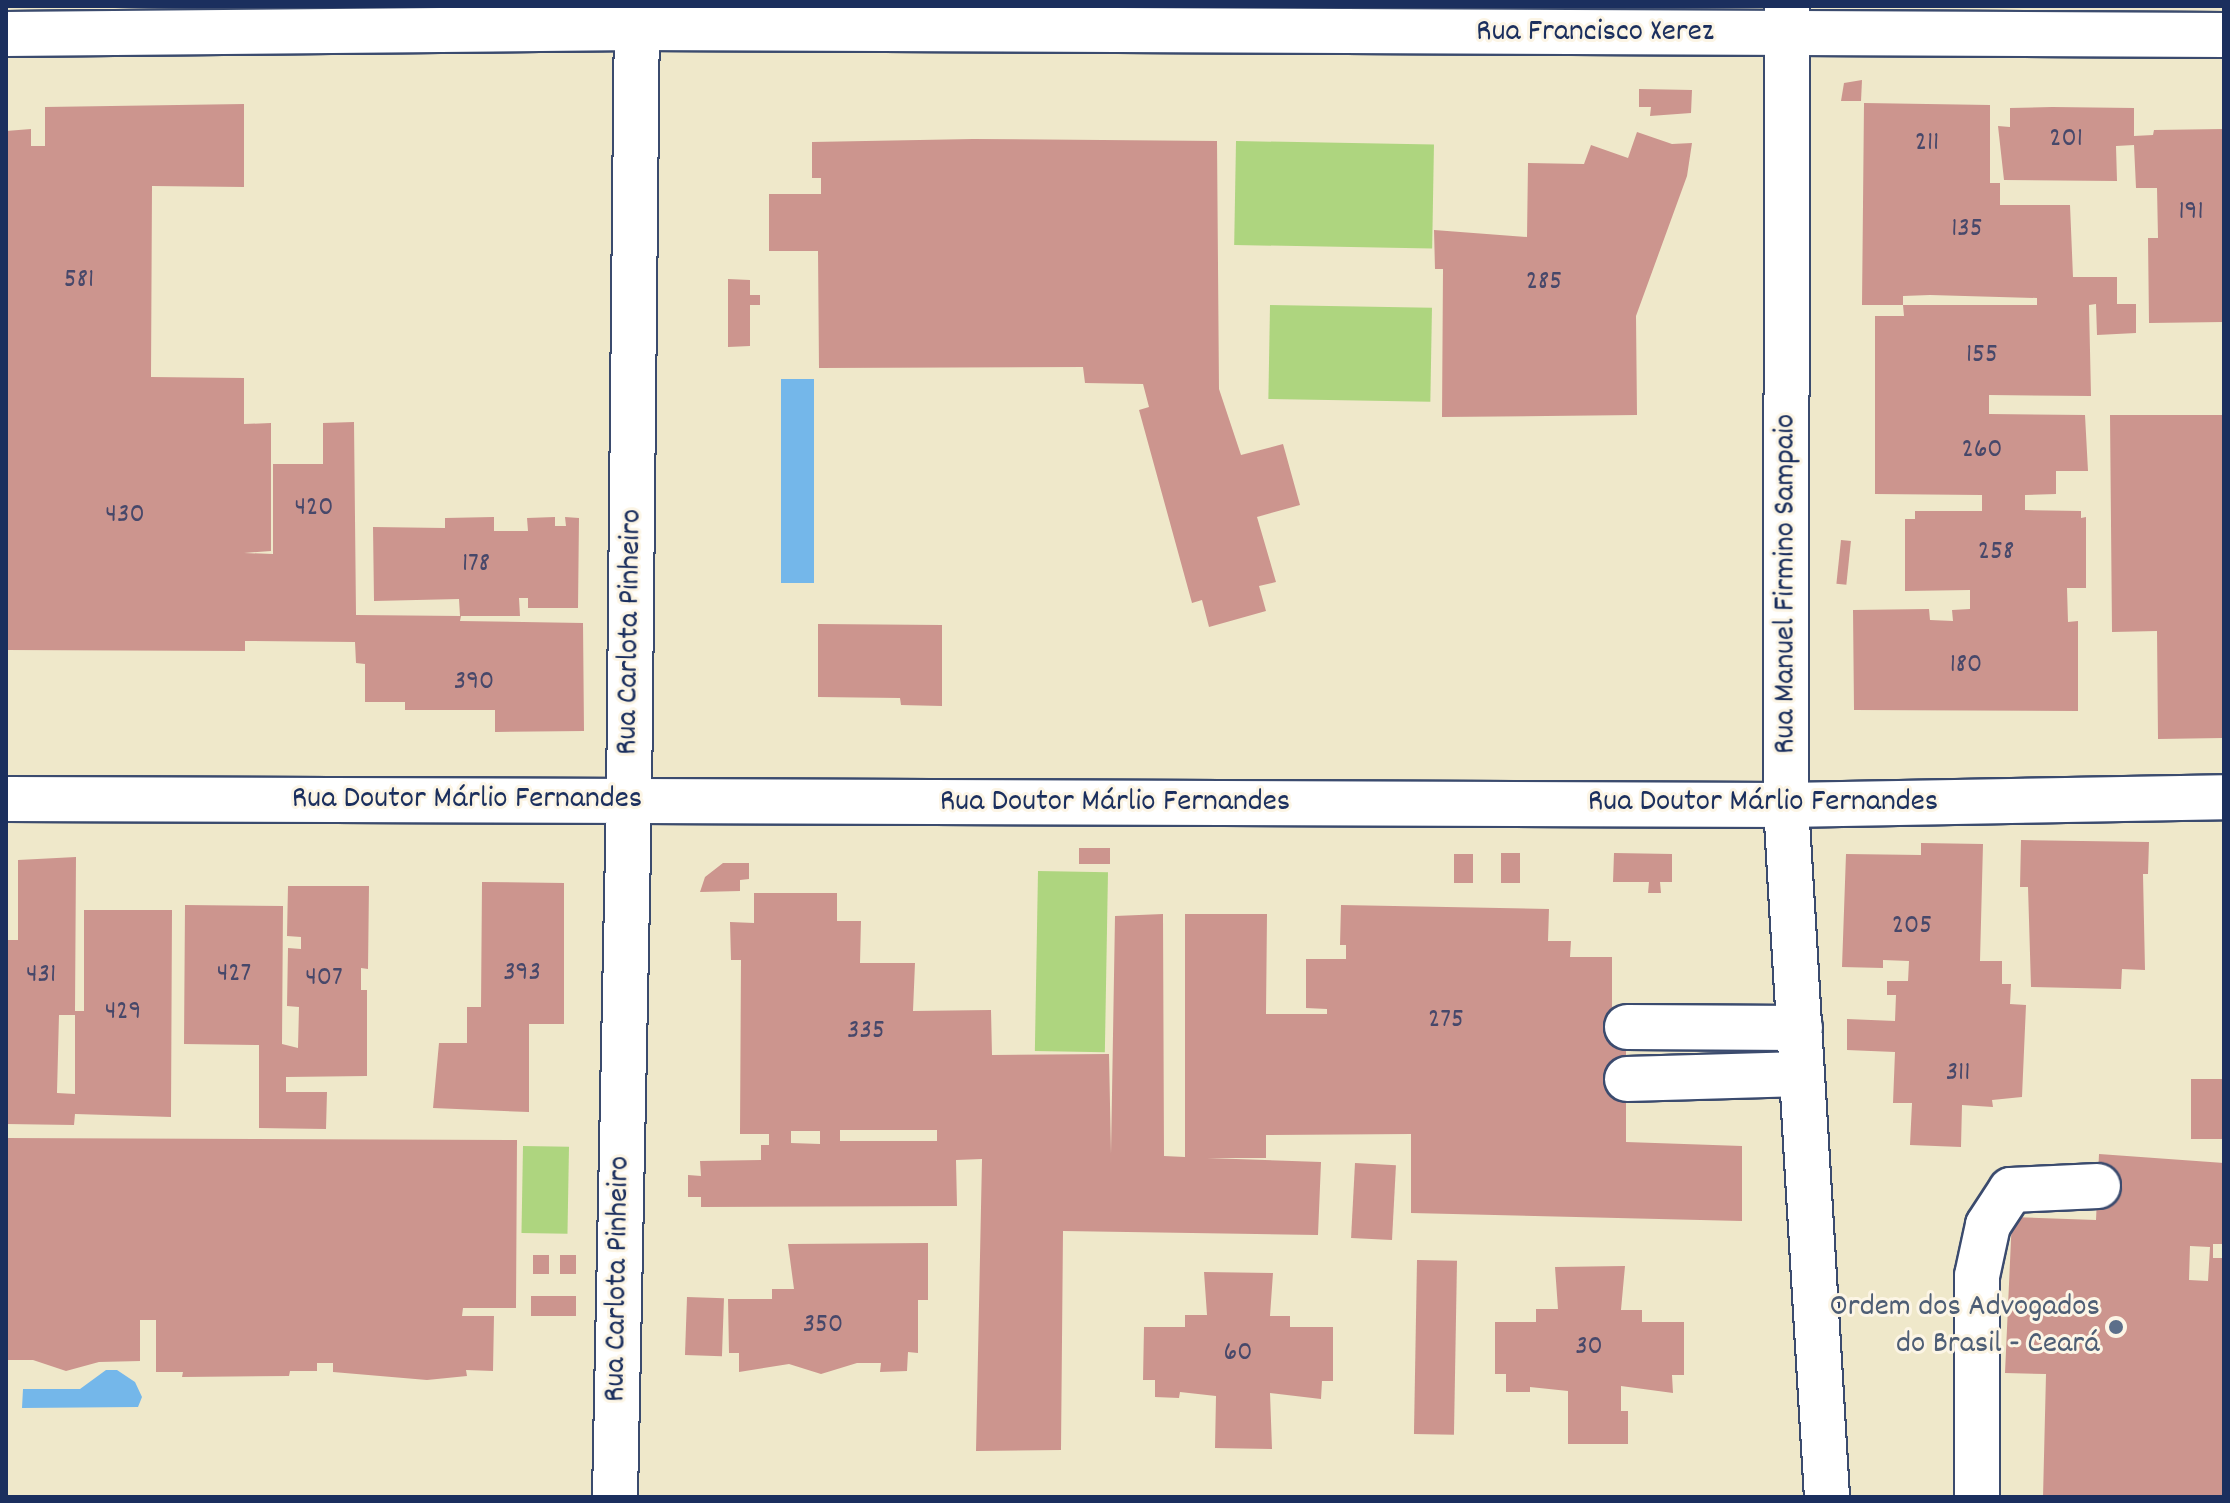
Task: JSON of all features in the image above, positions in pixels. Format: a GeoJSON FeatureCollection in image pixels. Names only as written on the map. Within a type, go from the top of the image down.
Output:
{"type":"FeatureCollection","features":[{"type":"Feature","properties":{"kind":"street","name":"Rua Francisco Xerez"},"geometry":{"type":"LineString","coordinates":[[6,34],[637,17],[1787,20],[2224,35]]}},
{"type":"Feature","properties":{"kind":"street","name":"Rua Carlota Pinheiro"},"geometry":{"type":"LineString","coordinates":[[615,1497],[629,801],[637,17]]}},
{"type":"Feature","properties":{"kind":"street","name":"Rua Manuel Firmino Sampaio"},"geometry":{"type":"LineString","coordinates":[[1787,20],[1786,805],[1827,1497]]}},
{"type":"Feature","properties":{"kind":"street","name":"Rua Doutor Márlio Fernandes"},"geometry":{"type":"LineString","coordinates":[[6,799],[1786,805],[2224,797]]}},
{"type":"Feature","properties":{"kind":"street"},"geometry":{"type":"LineString","coordinates":[[1627,1027],[1800,1028]]}},
{"type":"Feature","properties":{"kind":"street"},"geometry":{"type":"LineString","coordinates":[[1627,1079],[1802,1074]]}},
{"type":"Feature","properties":{"kind":"street"},"geometry":{"type":"LineString","coordinates":[[1977,1497],[1977,1276],[1988,1225],[2011,1190],[2098,1186]]}},
{"type":"Feature","properties":{"kind":"green space"},"geometry":{"type":"Polygon","coordinates":[[[1236,141],[1434,144],[1432,248],[1234,245],[1236,141]]]}},
{"type":"Feature","properties":{"kind":"green space"},"geometry":{"type":"Polygon","coordinates":[[[1270,305],[1432,308],[1430,402],[1268,399],[1270,305]]]}},
{"type":"Feature","properties":{"kind":"green space"},"geometry":{"type":"Polygon","coordinates":[[[1038,871],[1108,872],[1105,1052],[1035,1051],[1038,871]]]}},
{"type":"Feature","properties":{"kind":"green space"},"geometry":{"type":"Polygon","coordinates":[[[523,1146],[569,1147],[567,1234],[521,1233],[523,1146]]]}},
{"type":"Feature","properties":{"kind":"water"},"geometry":{"type":"Polygon","coordinates":[[[781,379],[814,379],[814,583],[781,583],[781,379]]]}},
{"type":"Feature","properties":{"kind":"water"},"geometry":{"type":"Polygon","coordinates":[[[106,1370],[117,1370],[135,1382],[142,1397],[138,1407],[22,1408],[23,1389],[80,1389],[106,1370]]]}},
{"type":"Feature","properties":{"kind":"building"},"geometry":{"type":"Polygon","coordinates":[[[1862,80],[1861,101],[1841,101],[1844,83],[1862,80]]]}},
{"type":"Feature","properties":{"kind":"building"},"geometry":{"type":"Polygon","coordinates":[[[1639,89],[1692,90],[1691,113],[1650,116],[1651,107],[1639,107],[1639,89]]]}},
{"type":"Feature","properties":{"kind":"building"},"geometry":{"type":"Polygon","coordinates":[[[1864,103],[1990,105],[1990,183],[2000,183],[2000,205],[2070,205],[2073,277],[2117,277],[2117,304],[2136,304],[2136,333],[2097,335],[2096,304],[2089,305],[2091,396],[1989,395],[1989,414],[2085,415],[2088,471],[2056,471],[2056,494],[2025,495],[2025,510],[2081,511],[2081,518],[2086,517],[2086,588],[2067,588],[2068,622],[2078,621],[2078,711],[1854,710],[1853,610],[1929,609],[1930,620],[1953,621],[1952,610],[1970,609],[1970,590],[1905,591],[1905,519],[1915,519],[1915,511],[1982,511],[1982,495],[1875,494],[1875,316],[1904,316],[1903,305],[1862,305],[1864,103]],[[1903,296],[1903,305],[2037,305],[2037,298],[1903,296]]]}},
{"type":"Feature","properties":{"kind":"building"},"geometry":{"type":"Polygon","coordinates":[[[244,104],[244,187],[152,186],[151,377],[244,378],[244,424],[271,423],[271,551],[244,553],[273,554],[273,464],[323,464],[323,423],[354,422],[356,615],[460,616],[459,599],[374,601],[373,527],[445,528],[445,518],[494,517],[494,531],[528,531],[527,518],[555,517],[555,526],[566,526],[565,517],[579,518],[578,608],[528,608],[528,598],[519,598],[520,616],[461,616],[460,621],[583,623],[584,731],[495,732],[495,710],[405,710],[405,702],[365,702],[365,664],[356,663],[355,642],[245,641],[245,651],[6,650],[6,131],[31,129],[31,146],[45,146],[45,107],[244,104]]]}},
{"type":"Feature","properties":{"kind":"building"},"geometry":{"type":"Polygon","coordinates":[[[2010,108],[2134,108],[2134,136],[2153,135],[2154,130],[2224,129],[2224,322],[2149,323],[2148,238],[2158,238],[2157,188],[2136,188],[2134,145],[2116,146],[2117,181],[2004,180],[1998,126],[2010,127],[2010,108]]]}},
{"type":"Feature","properties":{"kind":"building"},"geometry":{"type":"Polygon","coordinates":[[[1637,132],[1672,144],[1692,143],[1687,176],[1636,316],[1637,415],[1442,417],[1443,269],[1435,269],[1434,230],[1527,237],[1528,163],[1584,164],[1591,145],[1628,158],[1637,132]]]}},
{"type":"Feature","properties":{"kind":"building"},"geometry":{"type":"Polygon","coordinates":[[[973,139],[1217,141],[1219,389],[1241,455],[1283,444],[1300,505],[1257,517],[1276,582],[1259,586],[1266,611],[1209,627],[1202,600],[1192,603],[1139,410],[1149,407],[1143,384],[1085,383],[1083,367],[819,368],[818,251],[769,251],[769,194],[821,194],[821,178],[812,178],[812,142],[973,139]]]}},
{"type":"Feature","properties":{"kind":"building"},"geometry":{"type":"Polygon","coordinates":[[[728,279],[750,280],[750,295],[760,295],[760,305],[750,305],[750,346],[728,347],[728,279]]]}},
{"type":"Feature","properties":{"kind":"building"},"geometry":{"type":"Polygon","coordinates":[[[2110,415],[2224,415],[2223,738],[2158,739],[2157,631],[2112,632],[2110,415]]]}},
{"type":"Feature","properties":{"kind":"building"},"geometry":{"type":"Polygon","coordinates":[[[1841,540],[1851,541],[1846,585],[1836,584],[1841,540]]]}},
{"type":"Feature","properties":{"kind":"building"},"geometry":{"type":"Polygon","coordinates":[[[818,624],[942,625],[942,706],[901,705],[900,698],[818,697],[818,624]]]}},
{"type":"Feature","properties":{"kind":"building"},"geometry":{"type":"Polygon","coordinates":[[[2021,840],[2149,842],[2148,874],[2143,874],[2145,970],[2122,969],[2121,989],[2031,987],[2028,887],[2020,887],[2021,840]]]}},
{"type":"Feature","properties":{"kind":"building"},"geometry":{"type":"Polygon","coordinates":[[[1921,843],[1983,844],[1980,961],[2002,961],[2002,984],[2011,984],[2010,1004],[2026,1005],[2022,1097],[1992,1100],[1993,1107],[1962,1105],[1961,1147],[1910,1145],[1912,1103],[1893,1103],[1895,1052],[1847,1050],[1847,1019],[1895,1021],[1896,995],[1887,995],[1887,981],[1908,981],[1909,961],[1883,960],[1883,968],[1842,967],[1846,854],[1921,855],[1921,843]]]}},
{"type":"Feature","properties":{"kind":"building"},"geometry":{"type":"Polygon","coordinates":[[[1079,848],[1110,848],[1110,864],[1079,864],[1079,848]]]}},
{"type":"Feature","properties":{"kind":"building"},"geometry":{"type":"Polygon","coordinates":[[[1501,853],[1520,853],[1520,883],[1501,883],[1501,853]]]}},
{"type":"Feature","properties":{"kind":"building"},"geometry":{"type":"Polygon","coordinates":[[[1614,853],[1672,854],[1672,882],[1660,882],[1661,893],[1648,893],[1649,882],[1613,882],[1614,853]]]}},
{"type":"Feature","properties":{"kind":"building"},"geometry":{"type":"Polygon","coordinates":[[[1454,854],[1473,854],[1473,883],[1454,883],[1454,854]]]}},
{"type":"Feature","properties":{"kind":"building"},"geometry":{"type":"Polygon","coordinates":[[[76,857],[75,1011],[84,1011],[84,910],[172,910],[171,1117],[75,1114],[74,1125],[6,1124],[6,940],[18,940],[18,860],[76,857]],[[59,1015],[57,1093],[75,1094],[75,1015],[59,1015]]]}},
{"type":"Feature","properties":{"kind":"building"},"geometry":{"type":"Polygon","coordinates":[[[723,863],[749,863],[749,879],[740,880],[740,891],[700,892],[705,877],[723,863]]]}},
{"type":"Feature","properties":{"kind":"building"},"geometry":{"type":"Polygon","coordinates":[[[482,882],[564,883],[564,1024],[529,1024],[529,1112],[433,1108],[439,1043],[467,1043],[467,1007],[481,1007],[482,882]]]}},
{"type":"Feature","properties":{"kind":"building"},"geometry":{"type":"Polygon","coordinates":[[[288,886],[369,886],[368,969],[361,968],[361,990],[367,990],[367,1076],[286,1077],[286,1092],[327,1092],[326,1129],[259,1128],[259,1045],[184,1044],[185,905],[283,906],[282,1044],[298,1048],[299,1007],[287,1006],[288,948],[301,949],[301,937],[287,936],[288,886]]]}},
{"type":"Feature","properties":{"kind":"building"},"geometry":{"type":"Polygon","coordinates":[[[754,893],[837,893],[837,921],[861,921],[860,963],[915,963],[913,1011],[991,1010],[992,1055],[1109,1054],[1111,1154],[1115,916],[1163,914],[1164,1156],[1185,1157],[1185,914],[1267,914],[1266,1014],[1327,1014],[1327,1009],[1306,1008],[1306,959],[1346,959],[1346,945],[1340,945],[1341,905],[1549,909],[1548,941],[1571,941],[1570,957],[1612,957],[1612,1008],[1626,1008],[1626,1142],[1742,1146],[1742,1221],[1411,1213],[1411,1134],[1266,1135],[1266,1158],[1207,1158],[1321,1162],[1318,1235],[1063,1231],[1061,1450],[976,1451],[982,1159],[956,1160],[957,1206],[701,1207],[701,1197],[688,1197],[688,1175],[701,1176],[700,1161],[761,1160],[761,1145],[769,1145],[769,1134],[740,1134],[741,960],[731,960],[730,922],[754,923],[754,893]],[[840,1130],[840,1141],[937,1141],[937,1130],[840,1130]],[[791,1131],[791,1143],[820,1144],[820,1131],[791,1131]]]}},
{"type":"Feature","properties":{"kind":"building"},"geometry":{"type":"Polygon","coordinates":[[[2191,1079],[2224,1079],[2224,1139],[2191,1139],[2191,1079]]]}},
{"type":"Feature","properties":{"kind":"building"},"geometry":{"type":"Polygon","coordinates":[[[6,1138],[517,1140],[516,1308],[463,1308],[462,1316],[494,1316],[493,1371],[466,1370],[467,1376],[427,1380],[333,1372],[333,1363],[317,1363],[317,1371],[290,1371],[289,1376],[182,1377],[183,1372],[156,1372],[156,1320],[140,1320],[140,1361],[99,1362],[66,1371],[33,1360],[6,1360],[6,1138]]]}},
{"type":"Feature","properties":{"kind":"building","name":"Ordem dos Advogados do Brasil - Ceará"},"geometry":{"type":"Polygon","coordinates":[[[2099,1154],[2224,1163],[2224,1244],[2213,1244],[2213,1258],[2224,1258],[2224,1497],[2043,1497],[2046,1374],[2005,1373],[2012,1217],[2096,1220],[2099,1154]],[[2190,1246],[2189,1280],[2208,1281],[2210,1247],[2190,1246]]]}},
{"type":"Feature","properties":{"kind":"building"},"geometry":{"type":"Polygon","coordinates":[[[1355,1163],[1396,1165],[1392,1240],[1351,1238],[1355,1163]]]}},
{"type":"Feature","properties":{"kind":"building"},"geometry":{"type":"Polygon","coordinates":[[[928,1243],[928,1300],[918,1300],[918,1353],[908,1352],[907,1371],[880,1372],[881,1363],[857,1363],[821,1374],[789,1364],[739,1372],[739,1353],[729,1353],[728,1299],[772,1299],[772,1289],[794,1289],[788,1244],[928,1243]]]}},
{"type":"Feature","properties":{"kind":"building"},"geometry":{"type":"Polygon","coordinates":[[[533,1255],[549,1255],[549,1274],[533,1274],[533,1255]]]}},
{"type":"Feature","properties":{"kind":"building"},"geometry":{"type":"Polygon","coordinates":[[[560,1255],[576,1255],[576,1274],[560,1274],[560,1255]]]}},
{"type":"Feature","properties":{"kind":"building"},"geometry":{"type":"Polygon","coordinates":[[[1417,1260],[1457,1261],[1454,1435],[1414,1434],[1417,1260]]]}},
{"type":"Feature","properties":{"kind":"building"},"geometry":{"type":"Polygon","coordinates":[[[1625,1266],[1621,1310],[1642,1310],[1642,1322],[1684,1322],[1684,1375],[1672,1375],[1673,1393],[1621,1386],[1621,1411],[1628,1411],[1628,1444],[1568,1444],[1568,1391],[1530,1387],[1530,1392],[1506,1392],[1506,1374],[1495,1374],[1495,1322],[1536,1322],[1536,1309],[1558,1309],[1555,1267],[1625,1266]]]}},
{"type":"Feature","properties":{"kind":"building"},"geometry":{"type":"Polygon","coordinates":[[[1204,1272],[1273,1273],[1270,1316],[1290,1316],[1290,1327],[1333,1327],[1333,1381],[1322,1381],[1321,1399],[1270,1393],[1272,1449],[1215,1448],[1216,1396],[1180,1392],[1179,1398],[1155,1397],[1155,1380],[1143,1380],[1144,1327],[1185,1327],[1185,1315],[1207,1315],[1204,1272]]]}},
{"type":"Feature","properties":{"kind":"building"},"geometry":{"type":"Polygon","coordinates":[[[531,1296],[576,1296],[576,1316],[531,1316],[531,1296]]]}},
{"type":"Feature","properties":{"kind":"building"},"geometry":{"type":"Polygon","coordinates":[[[687,1297],[724,1298],[722,1356],[685,1355],[687,1297]]]}},
{"type":"Feature","properties":{"kind":"place","name":"Ordem dos Advogados do Brasil - Ceará"},"geometry":{"type":"Point","coordinates":[2116,1327]}}]}
